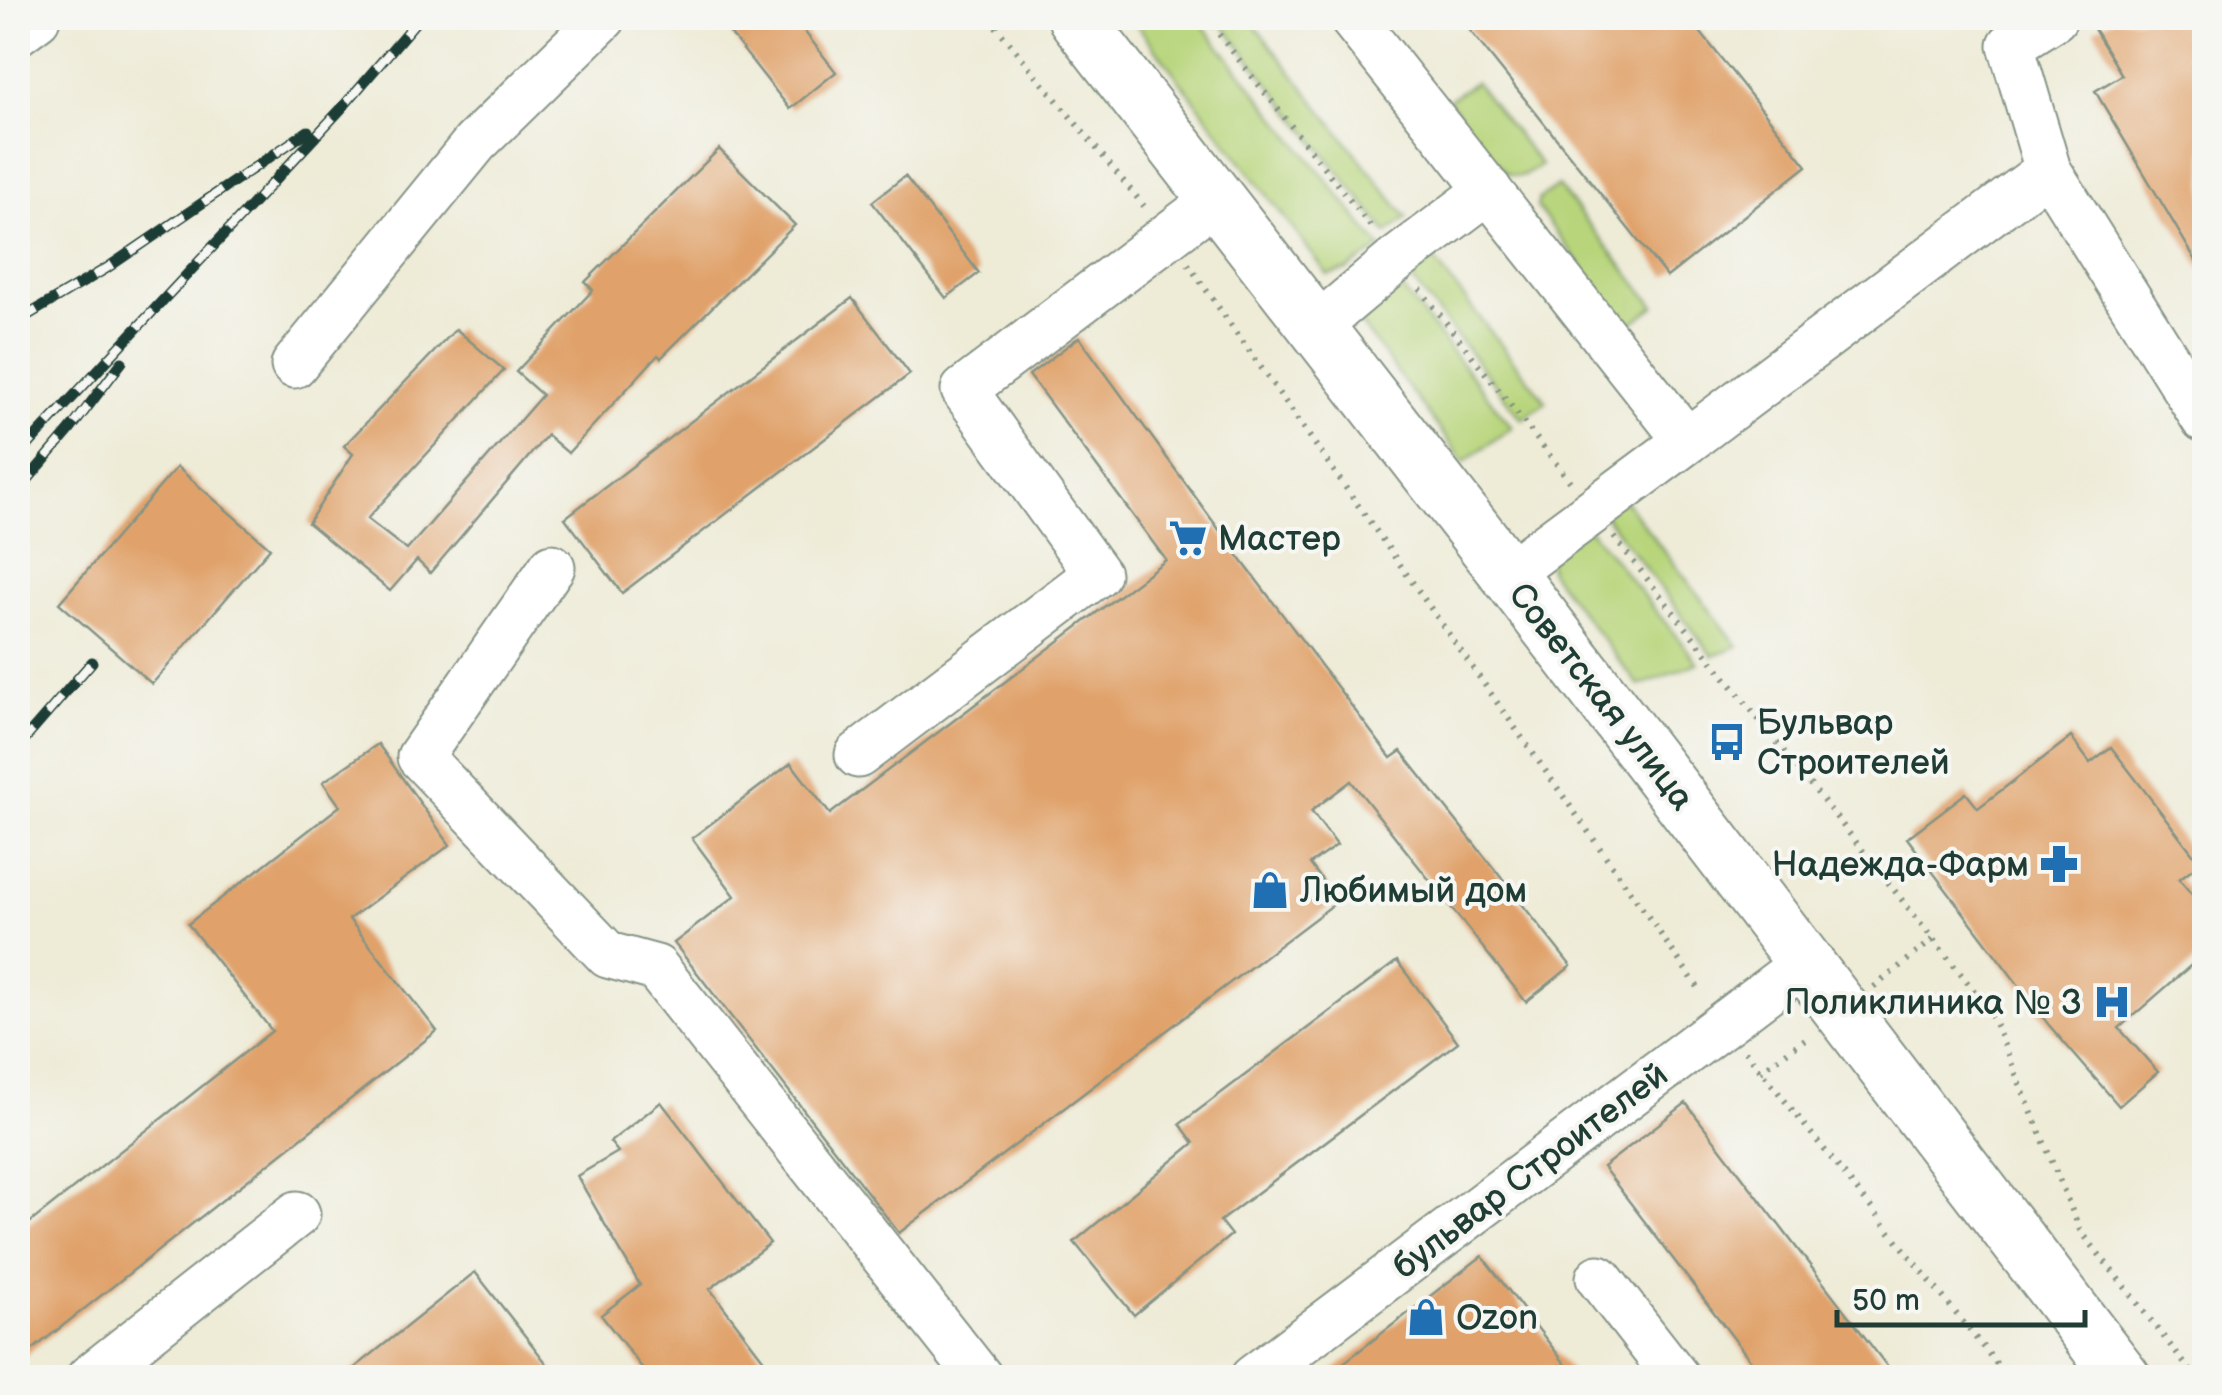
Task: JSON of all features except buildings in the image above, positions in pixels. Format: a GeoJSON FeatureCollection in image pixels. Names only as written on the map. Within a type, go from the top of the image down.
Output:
{"type":"FeatureCollection","features":[{"type":"Feature","properties":{"kind":"main road","name":"Советская улица"},"geometry":{"type":"LineString","coordinates":[[1076,18],[1508,574],[2122,1378]]}},
{"type":"Feature","properties":{"kind":"street"},"geometry":{"type":"LineString","coordinates":[[18,32],[36,18]]}},
{"type":"Feature","properties":{"kind":"street"},"geometry":{"type":"LineString","coordinates":[[294,365],[475,143],[602,18]]}},
{"type":"Feature","properties":{"kind":"street"},"geometry":{"type":"LineString","coordinates":[[1352,18],[1688,441]]}},
{"type":"Feature","properties":{"kind":"street"},"geometry":{"type":"LineString","coordinates":[[2054,18],[2011,45],[2048,170],[2204,418]]}},
{"type":"Feature","properties":{"kind":"street"},"geometry":{"type":"LineString","coordinates":[[1508,574],[2048,170]]}},
{"type":"Feature","properties":{"kind":"street"},"geometry":{"type":"LineString","coordinates":[[1315,328],[1396,260],[1490,190]]}},
{"type":"Feature","properties":{"kind":"street"},"geometry":{"type":"LineString","coordinates":[[858,755],[1097,574],[964,390],[1218,198]]}},
{"type":"Feature","properties":{"kind":"street"},"geometry":{"type":"LineString","coordinates":[[552,567],[420,757],[608,955],[656,968],[980,1378]]}},
{"type":"Feature","properties":{"kind":"street","name":"бульвар Строителей"},"geometry":{"type":"LineString","coordinates":[[1253,1378],[1806,962]]}},
{"type":"Feature","properties":{"kind":"street"},"geometry":{"type":"LineString","coordinates":[[89,1378],[298,1214]]}},
{"type":"Feature","properties":{"kind":"street"},"geometry":{"type":"LineString","coordinates":[[1599,1278],[1677,1378]]}},
{"type":"Feature","properties":{"kind":"path"},"geometry":{"type":"LineString","coordinates":[[989,18],[1170,238],[1724,1024],[2008,1378]]}},
{"type":"Feature","properties":{"kind":"path"},"geometry":{"type":"LineString","coordinates":[[1206,18],[1990,1012],[2080,1230],[2196,1378]]}},
{"type":"Feature","properties":{"kind":"green space"},"geometry":{"type":"Polygon","coordinates":[[[1132,18],[1197,18],[1381,248],[1347,270],[1328,275],[1132,18]]]}},
{"type":"Feature","properties":{"kind":"green space"},"geometry":{"type":"Polygon","coordinates":[[[1232,18],[1249,18],[1407,218],[1387,233],[1223,25],[1232,18]]]}},
{"type":"Feature","properties":{"kind":"green space"},"geometry":{"type":"Polygon","coordinates":[[[1475,82],[1541,165],[1520,176],[1505,172],[1448,100],[1475,82]]]}},
{"type":"Feature","properties":{"kind":"green space"},"geometry":{"type":"Polygon","coordinates":[[[1558,186],[1655,306],[1627,327],[1537,207],[1539,199],[1558,186]]]}},
{"type":"Feature","properties":{"kind":"green space"},"geometry":{"type":"Polygon","coordinates":[[[1419,241],[1546,402],[1522,419],[1396,260],[1419,241]]]}},
{"type":"Feature","properties":{"kind":"green space"},"geometry":{"type":"Polygon","coordinates":[[[1386,269],[1512,427],[1464,462],[1357,319],[1386,269]]]}},
{"type":"Feature","properties":{"kind":"green space"},"geometry":{"type":"Polygon","coordinates":[[[1594,502],[1626,502],[1738,646],[1713,656],[1594,502]]]}},
{"type":"Feature","properties":{"kind":"green space"},"geometry":{"type":"Polygon","coordinates":[[[1577,514],[1698,663],[1639,686],[1550,572],[1548,559],[1577,514]]]}},
{"type":"Feature","properties":{"kind":"railway"},"geometry":{"type":"LineString","coordinates":[[18,456],[341,109],[419,18]]}},
{"type":"Feature","properties":{"kind":"railway"},"geometry":{"type":"LineString","coordinates":[[18,321],[107,268],[308,131]]}},
{"type":"Feature","properties":{"kind":"railway"},"geometry":{"type":"LineString","coordinates":[[18,491],[122,362]]}},
{"type":"Feature","properties":{"kind":"railway"},"geometry":{"type":"LineString","coordinates":[[18,747],[92,662]]}},
{"type":"Feature","properties":{"kind":"place","name":"Мастер"},"geometry":{"type":"Point","coordinates":[1188,538]}},
{"type":"Feature","properties":{"kind":"place","name":"Бульвар Строителей"},"geometry":{"type":"Point","coordinates":[1727,742]}},
{"type":"Feature","properties":{"kind":"place","name":"Надежда-Фарм"},"geometry":{"type":"Point","coordinates":[2059,864]}},
{"type":"Feature","properties":{"kind":"place","name":"Любимый дом"},"geometry":{"type":"Point","coordinates":[1270,890]}},
{"type":"Feature","properties":{"kind":"place","name":"Поликлиника № 3"},"geometry":{"type":"Point","coordinates":[2112,1002]}},
{"type":"Feature","properties":{"kind":"place","name":"Ozon"},"geometry":{"type":"Point","coordinates":[1426,1317]}}]}
